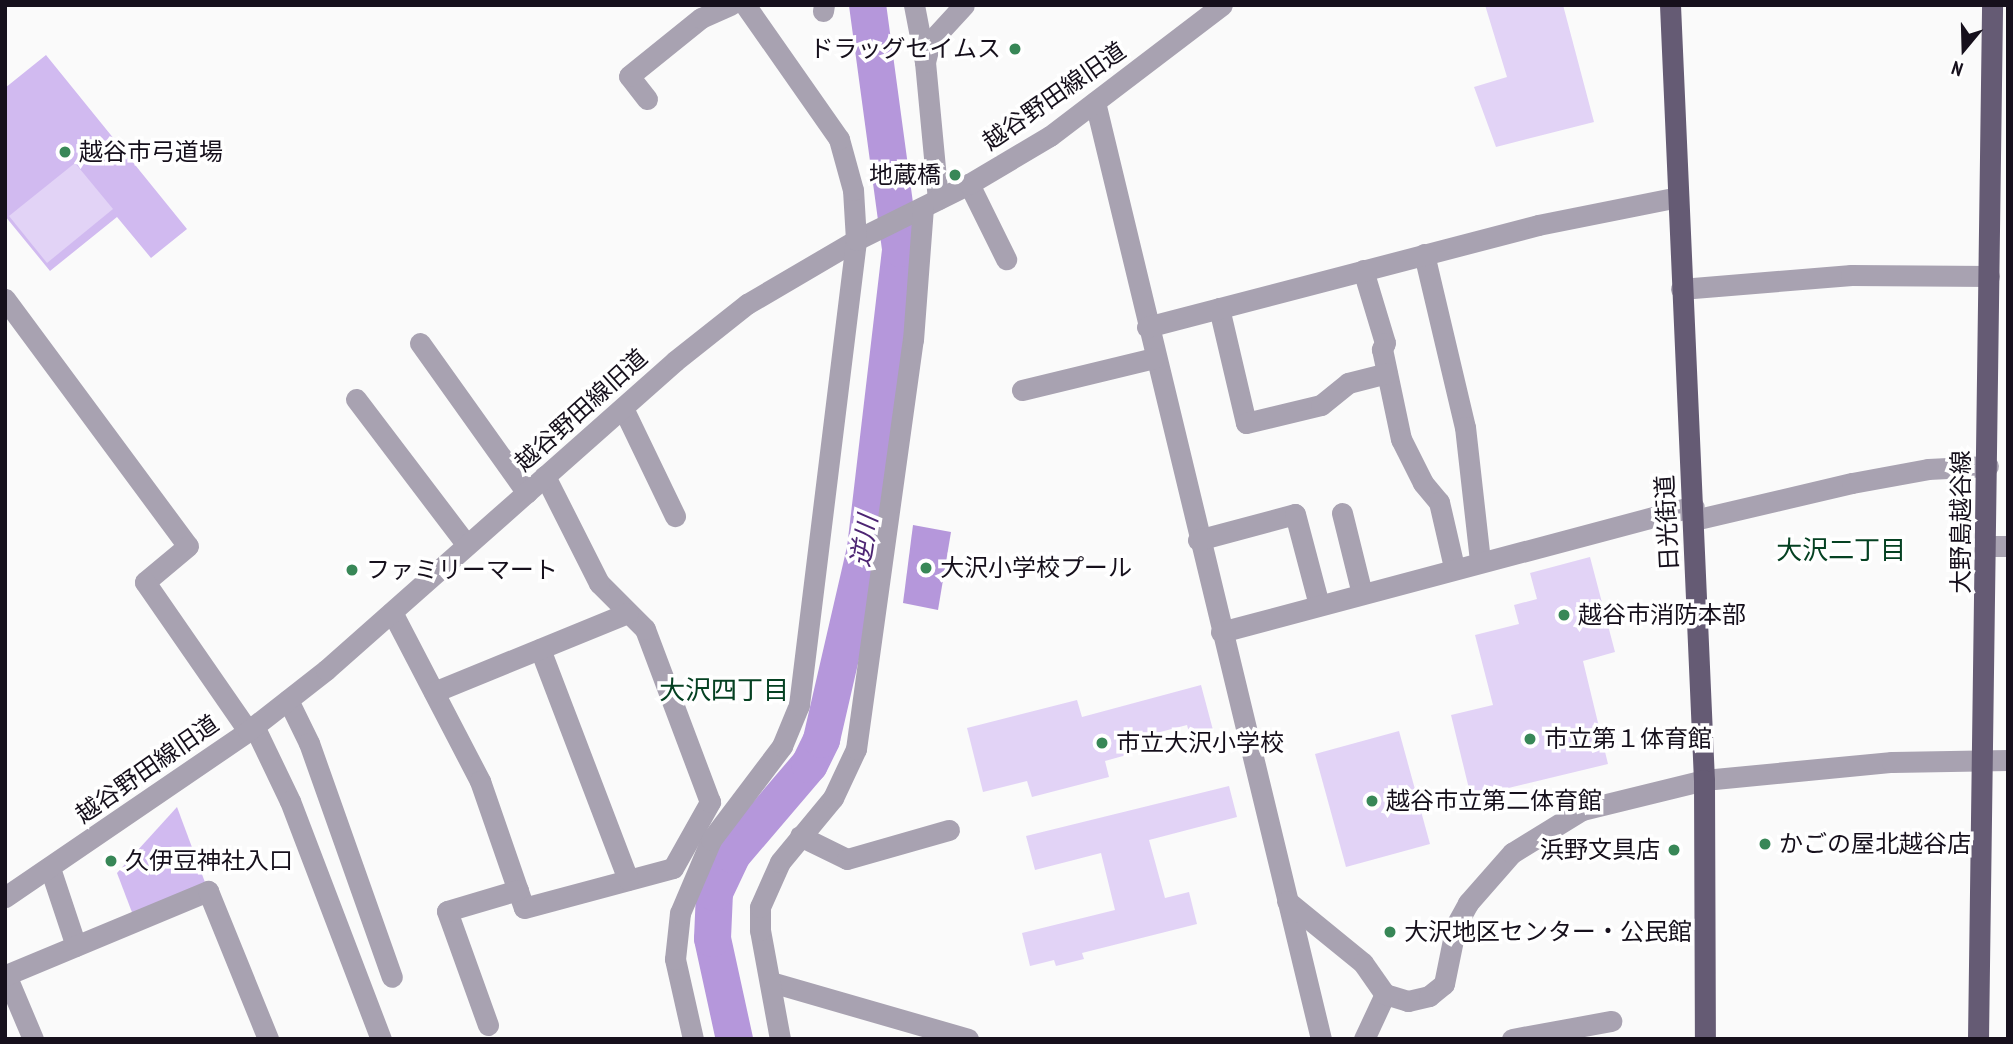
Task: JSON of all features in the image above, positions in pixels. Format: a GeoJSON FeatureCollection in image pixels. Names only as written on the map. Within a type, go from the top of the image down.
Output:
{"type":"FeatureCollection","features":[{"type":"Feature","properties":{"kind":"main road","name":"日光街道"},"geometry":{"type":"LineString","coordinates":[[1670,5],[1704,780],[1706,1039]]}},
{"type":"Feature","properties":{"kind":"main road","name":"大野島越谷線"},"geometry":{"type":"LineString","coordinates":[[1978,1039],[1985,759],[1998,546],[1988,466],[1993,5]]}},
{"type":"Feature","properties":{"kind":"street"},"geometry":{"type":"LineString","coordinates":[[647,99],[629,76],[701,18],[730,5]]}},
{"type":"Feature","properties":{"kind":"street"},"geometry":{"type":"LineString","coordinates":[[693,1039],[675,960],[680,913],[711,840],[782,746],[799,705],[862,237],[839,139],[745,5]]}},
{"type":"Feature","properties":{"kind":"street"},"geometry":{"type":"LineString","coordinates":[[780,1039],[760,930],[760,907],[780,862],[833,798],[856,748],[913,340],[926,205],[925,62],[914,5]]}},
{"type":"Feature","properties":{"kind":"street"},"geometry":{"type":"LineString","coordinates":[[925,62],[930,42],[964,5]]}},
{"type":"Feature","properties":{"kind":"street","name":"越谷野田線旧道"},"geometry":{"type":"LineString","coordinates":[[5,897],[50,869],[288,700],[623,408],[747,304],[862,237],[969,184],[1050,136],[1222,5]]}},
{"type":"Feature","properties":{"kind":"street"},"geometry":{"type":"LineString","coordinates":[[1095,102],[1154,358],[1321,1039]]}},
{"type":"Feature","properties":{"kind":"street"},"geometry":{"type":"LineString","coordinates":[[969,184],[1006,260]]}},
{"type":"Feature","properties":{"kind":"street"},"geometry":{"type":"LineString","coordinates":[[1147,327],[1424,254],[1678,197]]}},
{"type":"Feature","properties":{"kind":"street"},"geometry":{"type":"LineString","coordinates":[[1424,254],[1465,427],[1480,560]]}},
{"type":"Feature","properties":{"kind":"street"},"geometry":{"type":"LineString","coordinates":[[1363,270],[1385,343],[1387,373],[1401,439],[1423,483],[1439,502],[1454,567]]}},
{"type":"Feature","properties":{"kind":"street"},"geometry":{"type":"LineString","coordinates":[[1681,289],[1851,275],[1989,276]]}},
{"type":"Feature","properties":{"kind":"street"},"geometry":{"type":"LineString","coordinates":[[5,299],[188,546],[145,582],[251,728],[290,801],[381,1039]]}},
{"type":"Feature","properties":{"kind":"street"},"geometry":{"type":"LineString","coordinates":[[1219,308],[1246,423],[1321,405],[1348,383],[1387,373]]}},
{"type":"Feature","properties":{"kind":"street"},"geometry":{"type":"LineString","coordinates":[[420,343],[527,493]]}},
{"type":"Feature","properties":{"kind":"street"},"geometry":{"type":"LineString","coordinates":[[1022,390],[1154,358]]}},
{"type":"Feature","properties":{"kind":"street"},"geometry":{"type":"LineString","coordinates":[[356,399],[467,545]]}},
{"type":"Feature","properties":{"kind":"street"},"geometry":{"type":"LineString","coordinates":[[623,408],[676,516]]}},
{"type":"Feature","properties":{"kind":"street"},"geometry":{"type":"LineString","coordinates":[[1221,632],[1480,560],[1693,513],[1928,470],[1988,466]]}},
{"type":"Feature","properties":{"kind":"street"},"geometry":{"type":"LineString","coordinates":[[392,612],[480,781],[524,908],[673,868],[710,802],[645,629],[599,583],[545,476]]}},
{"type":"Feature","properties":{"kind":"street"},"geometry":{"type":"LineString","coordinates":[[1342,513],[1362,594]]}},
{"type":"Feature","properties":{"kind":"street"},"geometry":{"type":"LineString","coordinates":[[1198,540],[1295,514],[1319,605]]}},
{"type":"Feature","properties":{"kind":"street"},"geometry":{"type":"LineString","coordinates":[[434,692],[628,613]]}},
{"type":"Feature","properties":{"kind":"street"},"geometry":{"type":"LineString","coordinates":[[540,649],[628,880]]}},
{"type":"Feature","properties":{"kind":"street"},"geometry":{"type":"LineString","coordinates":[[288,700],[309,743],[392,977]]}},
{"type":"Feature","properties":{"kind":"street"},"geometry":{"type":"LineString","coordinates":[[1287,901],[1363,963],[1385,994],[1408,1001],[1429,996],[1444,984],[1456,925],[1468,903],[1512,853],[1582,810],[1704,780],[1817,767],[2008,760]]}},
{"type":"Feature","properties":{"kind":"street"},"geometry":{"type":"LineString","coordinates":[[800,836],[846,859],[948,830]]}},
{"type":"Feature","properties":{"kind":"street"},"geometry":{"type":"LineString","coordinates":[[50,869],[76,946]]}},
{"type":"Feature","properties":{"kind":"street"},"geometry":{"type":"LineString","coordinates":[[488,1025],[447,911],[518,890]]}},
{"type":"Feature","properties":{"kind":"street"},"geometry":{"type":"LineString","coordinates":[[33,1039],[6,975],[208,891],[268,1039]]}},
{"type":"Feature","properties":{"kind":"street"},"geometry":{"type":"LineString","coordinates":[[771,982],[968,1039]]}},
{"type":"Feature","properties":{"kind":"street"},"geometry":{"type":"LineString","coordinates":[[1364,1039],[1385,994]]}},
{"type":"Feature","properties":{"kind":"street"},"geometry":{"type":"LineString","coordinates":[[1513,1039],[1611,1021]]}},
{"type":"Feature","properties":{"kind":"shaded area","name":"越谷市弓道場"},"geometry":{"type":"Polygon","coordinates":[[[46,55],[187,229],[151,258],[117,217],[50,271],[5,216],[5,88],[46,55]]]}},
{"type":"Feature","properties":{"kind":"shaded area","name":"大沢小学校プール"},"geometry":{"type":"Polygon","coordinates":[[[913,525],[951,532],[938,610],[903,603],[913,525]]]}},
{"type":"Feature","properties":{"kind":"shaded area"},"geometry":{"type":"Polygon","coordinates":[[[177,807],[206,885],[133,915],[117,873],[177,807]]]}},
{"type":"Feature","properties":{"kind":"building"},"geometry":{"type":"Polygon","coordinates":[[[1485,5],[1563,5],[1594,122],[1496,147],[1474,87],[1507,77],[1485,5]]]}},
{"type":"Feature","properties":{"kind":"building"},"geometry":{"type":"Polygon","coordinates":[[[75,163],[113,209],[47,263],[9,216],[75,163]]]}},
{"type":"Feature","properties":{"kind":"building"},"geometry":{"type":"Polygon","coordinates":[[[1590,557],[1615,652],[1583,661],[1608,764],[1471,797],[1451,715],[1493,705],[1475,635],[1519,624],[1514,605],[1537,599],[1530,573],[1590,557]]]}},
{"type":"Feature","properties":{"kind":"building"},"geometry":{"type":"Polygon","coordinates":[[[1201,685],[1213,730],[1190,736],[1187,725],[1137,738],[1141,751],[1105,761],[1109,777],[1032,797],[1027,781],[983,792],[967,728],[1077,700],[1082,717],[1201,685]]]}},
{"type":"Feature","properties":{"kind":"building"},"geometry":{"type":"Polygon","coordinates":[[[1399,731],[1430,844],[1346,867],[1315,754],[1399,731]]]}},
{"type":"Feature","properties":{"kind":"building"},"geometry":{"type":"Polygon","coordinates":[[[1229,786],[1237,817],[1149,840],[1165,898],[1189,892],[1197,924],[1082,953],[1084,959],[1056,966],[1054,960],[1030,966],[1022,933],[1115,910],[1101,853],[1035,870],[1026,836],[1229,786]]]}},
{"type":"Feature","properties":{"kind":"waterway","name":"逆川"},"geometry":{"type":"LineString","coordinates":[[734,1039],[712,938],[714,892],[732,854],[809,764],[821,739],[865,548],[900,248],[867,5]]}},
{"type":"Feature","properties":{"kind":"place","name":"ドラッグセイムス"},"geometry":{"type":"Point","coordinates":[1015,49]}},
{"type":"Feature","properties":{"kind":"place","name":"越谷市弓道場"},"geometry":{"type":"Point","coordinates":[65,152]}},
{"type":"Feature","properties":{"kind":"place","name":"地蔵橋"},"geometry":{"type":"Point","coordinates":[955,175]}},
{"type":"Feature","properties":{"kind":"place","name":"大沢小学校プール"},"geometry":{"type":"Point","coordinates":[926,568]}},
{"type":"Feature","properties":{"kind":"place","name":"ファミリーマート"},"geometry":{"type":"Point","coordinates":[352,570]}},
{"type":"Feature","properties":{"kind":"place","name":"越谷市消防本部"},"geometry":{"type":"Point","coordinates":[1564,615]}},
{"type":"Feature","properties":{"kind":"place","name":"市立第１体育館"},"geometry":{"type":"Point","coordinates":[1530,739]}},
{"type":"Feature","properties":{"kind":"place","name":"市立大沢小学校"},"geometry":{"type":"Point","coordinates":[1102,743]}},
{"type":"Feature","properties":{"kind":"place","name":"越谷市立第二体育館"},"geometry":{"type":"Point","coordinates":[1372,801]}},
{"type":"Feature","properties":{"kind":"place","name":"かごの屋北越谷店"},"geometry":{"type":"Point","coordinates":[1765,844]}},
{"type":"Feature","properties":{"kind":"place","name":"浜野文具店"},"geometry":{"type":"Point","coordinates":[1674,850]}},
{"type":"Feature","properties":{"kind":"place","name":"久伊豆神社入口"},"geometry":{"type":"Point","coordinates":[111,861]}},
{"type":"Feature","properties":{"kind":"place","name":"大沢地区センター・公民館"},"geometry":{"type":"Point","coordinates":[1390,932]}},
{"type":"Feature","properties":{"kind":"district","name":"大沢二丁目"},"geometry":{"type":"Point","coordinates":[1841,550]}},
{"type":"Feature","properties":{"kind":"district","name":"大沢四丁目"},"geometry":{"type":"Point","coordinates":[724,690]}}]}
